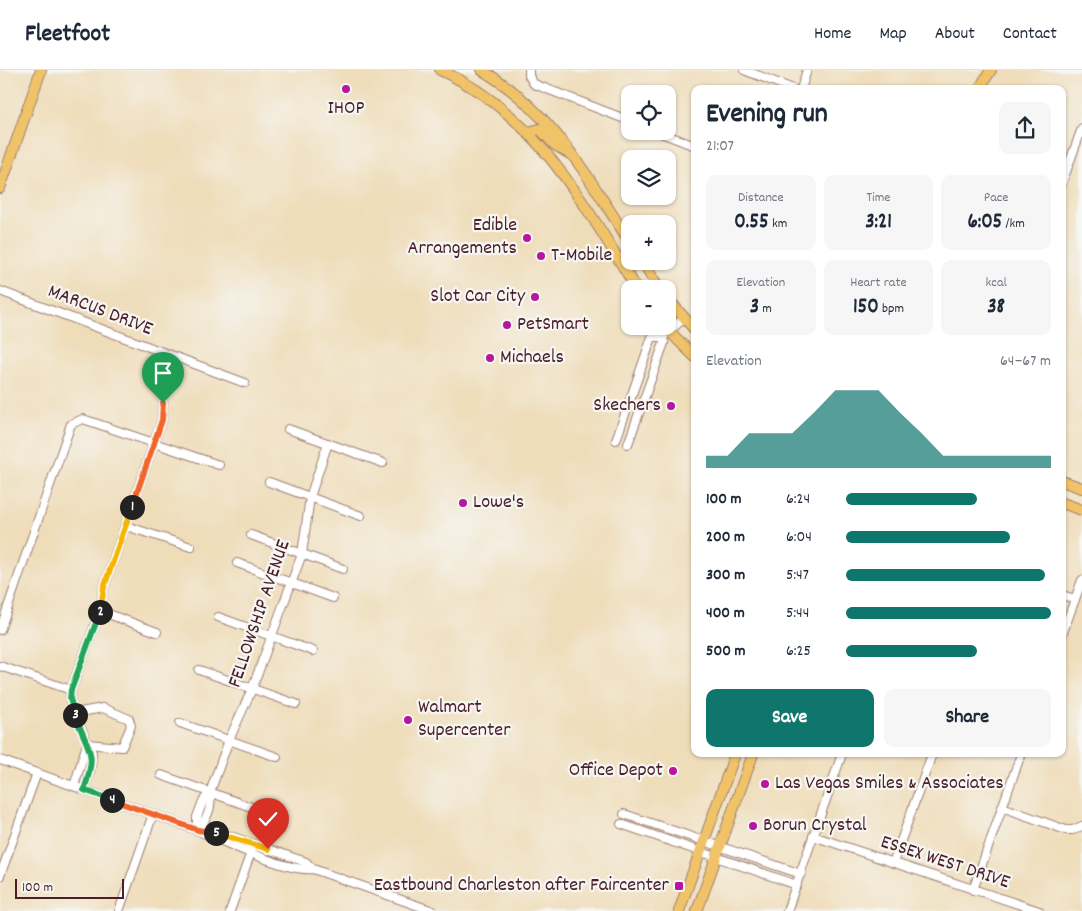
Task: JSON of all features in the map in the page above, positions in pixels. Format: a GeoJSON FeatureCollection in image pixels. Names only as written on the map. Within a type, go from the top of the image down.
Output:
{"type":"FeatureCollection","features":[{"type":"Feature","properties":{"kind":"main road"},"geometry":{"type":"LineString","coordinates":[[0,188],[41,70]]}},
{"type":"Feature","properties":{"kind":"main road"},"geometry":{"type":"LineString","coordinates":[[440,70],[484,95],[528,132],[563,174],[631,280]]}},
{"type":"Feature","properties":{"kind":"main road"},"geometry":{"type":"LineString","coordinates":[[482,70],[520,96],[542,117],[576,157],[621,228]]}},
{"type":"Feature","properties":{"kind":"main road"},"geometry":{"type":"LineString","coordinates":[[980,70],[980,85]]}},
{"type":"Feature","properties":{"kind":"main road"},"geometry":{"type":"LineString","coordinates":[[981,85],[991,70]]}},
{"type":"Feature","properties":{"kind":"main road"},"geometry":{"type":"LineString","coordinates":[[528,132],[540,129],[555,145],[576,157]]}},
{"type":"Feature","properties":{"kind":"main road"},"geometry":{"type":"LineString","coordinates":[[676,308],[691,326]]}},
{"type":"Feature","properties":{"kind":"main road"},"geometry":{"type":"LineString","coordinates":[[669,335],[691,354]]}},
{"type":"Feature","properties":{"kind":"main road"},"geometry":{"type":"LineString","coordinates":[[1066,483],[1082,488]]}},
{"type":"Feature","properties":{"kind":"main road"},"geometry":{"type":"LineString","coordinates":[[1066,504],[1082,502]]}},
{"type":"Feature","properties":{"kind":"main road"},"geometry":{"type":"LineString","coordinates":[[1066,505],[1082,510]]}},
{"type":"Feature","properties":{"kind":"main road"},"geometry":{"type":"LineString","coordinates":[[697,911],[708,855],[734,757]]}},
{"type":"Feature","properties":{"kind":"main road"},"geometry":{"type":"LineString","coordinates":[[679,911],[708,855],[752,757]]}},
{"type":"Feature","properties":{"kind":"street"},"geometry":{"type":"LineString","coordinates":[[744,70],[783,85]]}},
{"type":"Feature","properties":{"kind":"street"},"geometry":{"type":"LineString","coordinates":[[802,85],[807,70]]}},
{"type":"Feature","properties":{"kind":"street"},"geometry":{"type":"LineString","coordinates":[[529,73],[534,84],[621,118]]}},
{"type":"Feature","properties":{"kind":"street"},"geometry":{"type":"LineString","coordinates":[[1066,172],[1082,128]]}},
{"type":"Feature","properties":{"kind":"street"},"geometry":{"type":"LineString","coordinates":[[676,139],[691,144]]}},
{"type":"Feature","properties":{"kind":"street","name":"MARCUS DRIVE"},"geometry":{"type":"LineString","coordinates":[[0,291],[245,383]]}},
{"type":"Feature","properties":{"kind":"street"},"geometry":{"type":"LineString","coordinates":[[676,324],[684,318]]}},
{"type":"Feature","properties":{"kind":"street"},"geometry":{"type":"LineString","coordinates":[[616,440],[652,337],[657,335]]}},
{"type":"Feature","properties":{"kind":"street"},"geometry":{"type":"LineString","coordinates":[[628,444],[664,343],[665,335]]}},
{"type":"Feature","properties":{"kind":"street"},"geometry":{"type":"LineString","coordinates":[[84,790],[92,754],[74,713],[70,699],[71,690],[100,611],[104,587],[162,420],[163,403]]}},
{"type":"Feature","properties":{"kind":"street"},"geometry":{"type":"LineString","coordinates":[[0,630],[71,424],[83,419],[219,466]]}},
{"type":"Feature","properties":{"kind":"street"},"geometry":{"type":"LineString","coordinates":[[288,429],[383,464]]}},
{"type":"Feature","properties":{"kind":"street","name":"FELLOWSHIP AVENUE"},"geometry":{"type":"LineString","coordinates":[[198,830],[206,820],[212,804],[210,792],[292,584],[302,554],[310,497],[328,443]]}},
{"type":"Feature","properties":{"kind":"street"},"geometry":{"type":"LineString","coordinates":[[269,482],[361,516]]}},
{"type":"Feature","properties":{"kind":"street"},"geometry":{"type":"LineString","coordinates":[[126,526],[191,547]]}},
{"type":"Feature","properties":{"kind":"street"},"geometry":{"type":"LineString","coordinates":[[251,535],[343,568]]}},
{"type":"Feature","properties":{"kind":"street"},"geometry":{"type":"LineString","coordinates":[[237,563],[333,598]]}},
{"type":"Feature","properties":{"kind":"street"},"geometry":{"type":"LineString","coordinates":[[1066,624],[1082,580]]}},
{"type":"Feature","properties":{"kind":"street"},"geometry":{"type":"LineString","coordinates":[[1066,596],[1075,599]]}},
{"type":"Feature","properties":{"kind":"street"},"geometry":{"type":"LineString","coordinates":[[100,611],[157,632]]}},
{"type":"Feature","properties":{"kind":"street"},"geometry":{"type":"LineString","coordinates":[[218,617],[314,651]]}},
{"type":"Feature","properties":{"kind":"street"},"geometry":{"type":"LineString","coordinates":[[0,666],[71,690]]}},
{"type":"Feature","properties":{"kind":"street"},"geometry":{"type":"LineString","coordinates":[[199,670],[296,704]]}},
{"type":"Feature","properties":{"kind":"street"},"geometry":{"type":"LineString","coordinates":[[74,713],[104,708],[129,719],[131,726],[122,747],[87,744]]}},
{"type":"Feature","properties":{"kind":"street"},"geometry":{"type":"LineString","coordinates":[[180,722],[277,757]]}},
{"type":"Feature","properties":{"kind":"street"},"geometry":{"type":"LineString","coordinates":[[74,786],[87,744]]}},
{"type":"Feature","properties":{"kind":"street"},"geometry":{"type":"LineString","coordinates":[[787,911],[841,757]]}},
{"type":"Feature","properties":{"kind":"street"},"geometry":{"type":"LineString","coordinates":[[893,863],[931,757]]}},
{"type":"Feature","properties":{"kind":"street"},"geometry":{"type":"LineString","coordinates":[[973,890],[1020,757]]}},
{"type":"Feature","properties":{"kind":"street"},"geometry":{"type":"LineString","coordinates":[[0,760],[198,830],[289,866],[304,871],[313,869]]}},
{"type":"Feature","properties":{"kind":"street"},"geometry":{"type":"LineString","coordinates":[[0,876],[37,773]]}},
{"type":"Feature","properties":{"kind":"street"},"geometry":{"type":"LineString","coordinates":[[161,775],[257,809]]}},
{"type":"Feature","properties":{"kind":"street"},"geometry":{"type":"LineString","coordinates":[[1002,808],[1066,830],[1080,827]]}},
{"type":"Feature","properties":{"kind":"street"},"geometry":{"type":"LineString","coordinates":[[119,911],[153,814]]}},
{"type":"Feature","properties":{"kind":"street"},"geometry":{"type":"LineString","coordinates":[[624,814],[801,874]]}},
{"type":"Feature","properties":{"kind":"street"},"geometry":{"type":"LineString","coordinates":[[621,824],[796,885]]}},
{"type":"Feature","properties":{"kind":"street"},"geometry":{"type":"LineString","coordinates":[[198,830],[246,842],[306,862],[313,869],[432,911]]}},
{"type":"Feature","properties":{"kind":"street","name":"ESSEX WEST DRIVE"},"geometry":{"type":"LineString","coordinates":[[813,836],[1039,911]]}},
{"type":"Feature","properties":{"kind":"street"},"geometry":{"type":"LineString","coordinates":[[230,911],[251,852],[246,842]]}},
{"type":"Feature","properties":{"kind":"street"},"geometry":{"type":"LineString","coordinates":[[285,855],[289,866]]}},
{"type":"Feature","properties":{"kind":"place","name":"IHOP"},"geometry":{"type":"Point","coordinates":[346,89]}},
{"type":"Feature","properties":{"kind":"place","name":"Edible Arrangements"},"geometry":{"type":"Point","coordinates":[527,238]}},
{"type":"Feature","properties":{"kind":"place","name":"T-Mobile"},"geometry":{"type":"Point","coordinates":[541,256]}},
{"type":"Feature","properties":{"kind":"place","name":"Slot Car City"},"geometry":{"type":"Point","coordinates":[535,297]}},
{"type":"Feature","properties":{"kind":"place","name":"PetSmart"},"geometry":{"type":"Point","coordinates":[507,325]}},
{"type":"Feature","properties":{"kind":"place","name":"Michaels"},"geometry":{"type":"Point","coordinates":[490,358]}},
{"type":"Feature","properties":{"kind":"place","name":"Skechers"},"geometry":{"type":"Point","coordinates":[671,406]}},
{"type":"Feature","properties":{"kind":"place","name":"Lowe's"},"geometry":{"type":"Point","coordinates":[463,503]}},
{"type":"Feature","properties":{"kind":"place","name":"Walmart Supercenter"},"geometry":{"type":"Point","coordinates":[408,720]}},
{"type":"Feature","properties":{"kind":"place","name":"Office Depot"},"geometry":{"type":"Point","coordinates":[673,771]}},
{"type":"Feature","properties":{"kind":"place","name":"Las Vegas Smiles & Associates"},"geometry":{"type":"Point","coordinates":[765,784]}},
{"type":"Feature","properties":{"kind":"place","name":"Borun Crystal"},"geometry":{"type":"Point","coordinates":[753,826]}},
{"type":"Feature","properties":{"kind":"place","name":"Eastbound Charleston after Faircenter"},"geometry":{"type":"Point","coordinates":[679,886]}},
{"type":"Feature","properties":{"kind":"route"},"geometry":{"type":"LineString","coordinates":[[163,403],[162,420],[104,587],[100,611],[71,690],[70,699],[74,713],[92,754],[91,767],[84,790],[198,830],[230,836],[268,849]]}}]}
